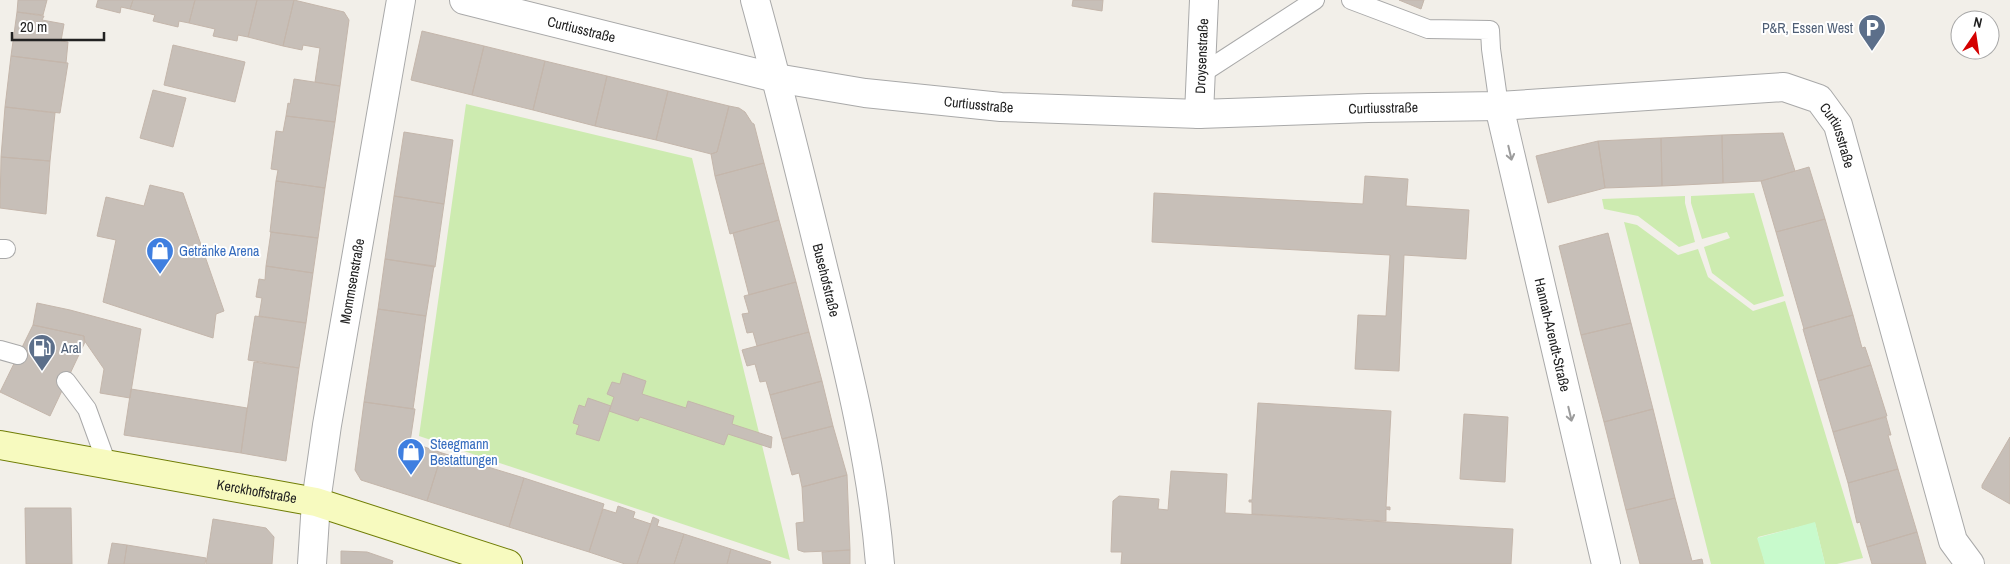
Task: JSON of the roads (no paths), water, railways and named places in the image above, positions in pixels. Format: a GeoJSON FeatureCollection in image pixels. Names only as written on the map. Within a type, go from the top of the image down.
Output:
{"type":"FeatureCollection","features":[{"type":"Feature","properties":{"kind":"street","name":"Mommsenstraße"},"geometry":{"type":"LineString","coordinates":[[312,564],[316,502],[327,425],[401,0]]}},
{"type":"Feature","properties":{"kind":"street","name":"Curtiusstraße"},"geometry":{"type":"LineString","coordinates":[[464,0],[776,78],[865,93],[1002,108],[1199,114],[1367,103],[1499,106],[1784,87],[1819,99],[1838,125],[1953,541],[1970,564]]}},
{"type":"Feature","properties":{"kind":"street","name":"Busehofstraße"},"geometry":{"type":"LineString","coordinates":[[755,0],[856,403],[876,516],[880,564]]}},
{"type":"Feature","properties":{"kind":"street","name":"Droysenstraße"},"geometry":{"type":"LineString","coordinates":[[1199,114],[1204,0]]}},
{"type":"Feature","properties":{"kind":"street","name":"Hannah-Arendt-Straße"},"geometry":{"type":"LineString","coordinates":[[1499,106],[1606,564]]}},
{"type":"Feature","properties":{"kind":"street","name":"Kerckhoffstraße"},"geometry":{"type":"LineString","coordinates":[[0,445],[316,502],[508,564]]}},
{"type":"Feature","properties":{"kind":"lane"},"geometry":{"type":"LineString","coordinates":[[1201,74],[1315,0]]}},
{"type":"Feature","properties":{"kind":"lane"},"geometry":{"type":"LineString","coordinates":[[1351,0],[1428,29],[1490,30],[1499,106]]}},
{"type":"Feature","properties":{"kind":"lane"},"geometry":{"type":"LineString","coordinates":[[0,350],[18,355]]}},
{"type":"Feature","properties":{"kind":"lane"},"geometry":{"type":"LineString","coordinates":[[66,380],[87,409],[107,464]]}},
{"type":"Feature","properties":{"kind":"place","name":"P&R, Essen West"},"geometry":{"type":"Point","coordinates":[1872,52]}},
{"type":"Feature","properties":{"kind":"place","name":"Getränke Arena"},"geometry":{"type":"Point","coordinates":[160,275]}},
{"type":"Feature","properties":{"kind":"place","name":"Aral"},"geometry":{"type":"Point","coordinates":[42,372]}},
{"type":"Feature","properties":{"kind":"place","name":"Steegmann Bestattungen"},"geometry":{"type":"Point","coordinates":[411,476]}}]}
